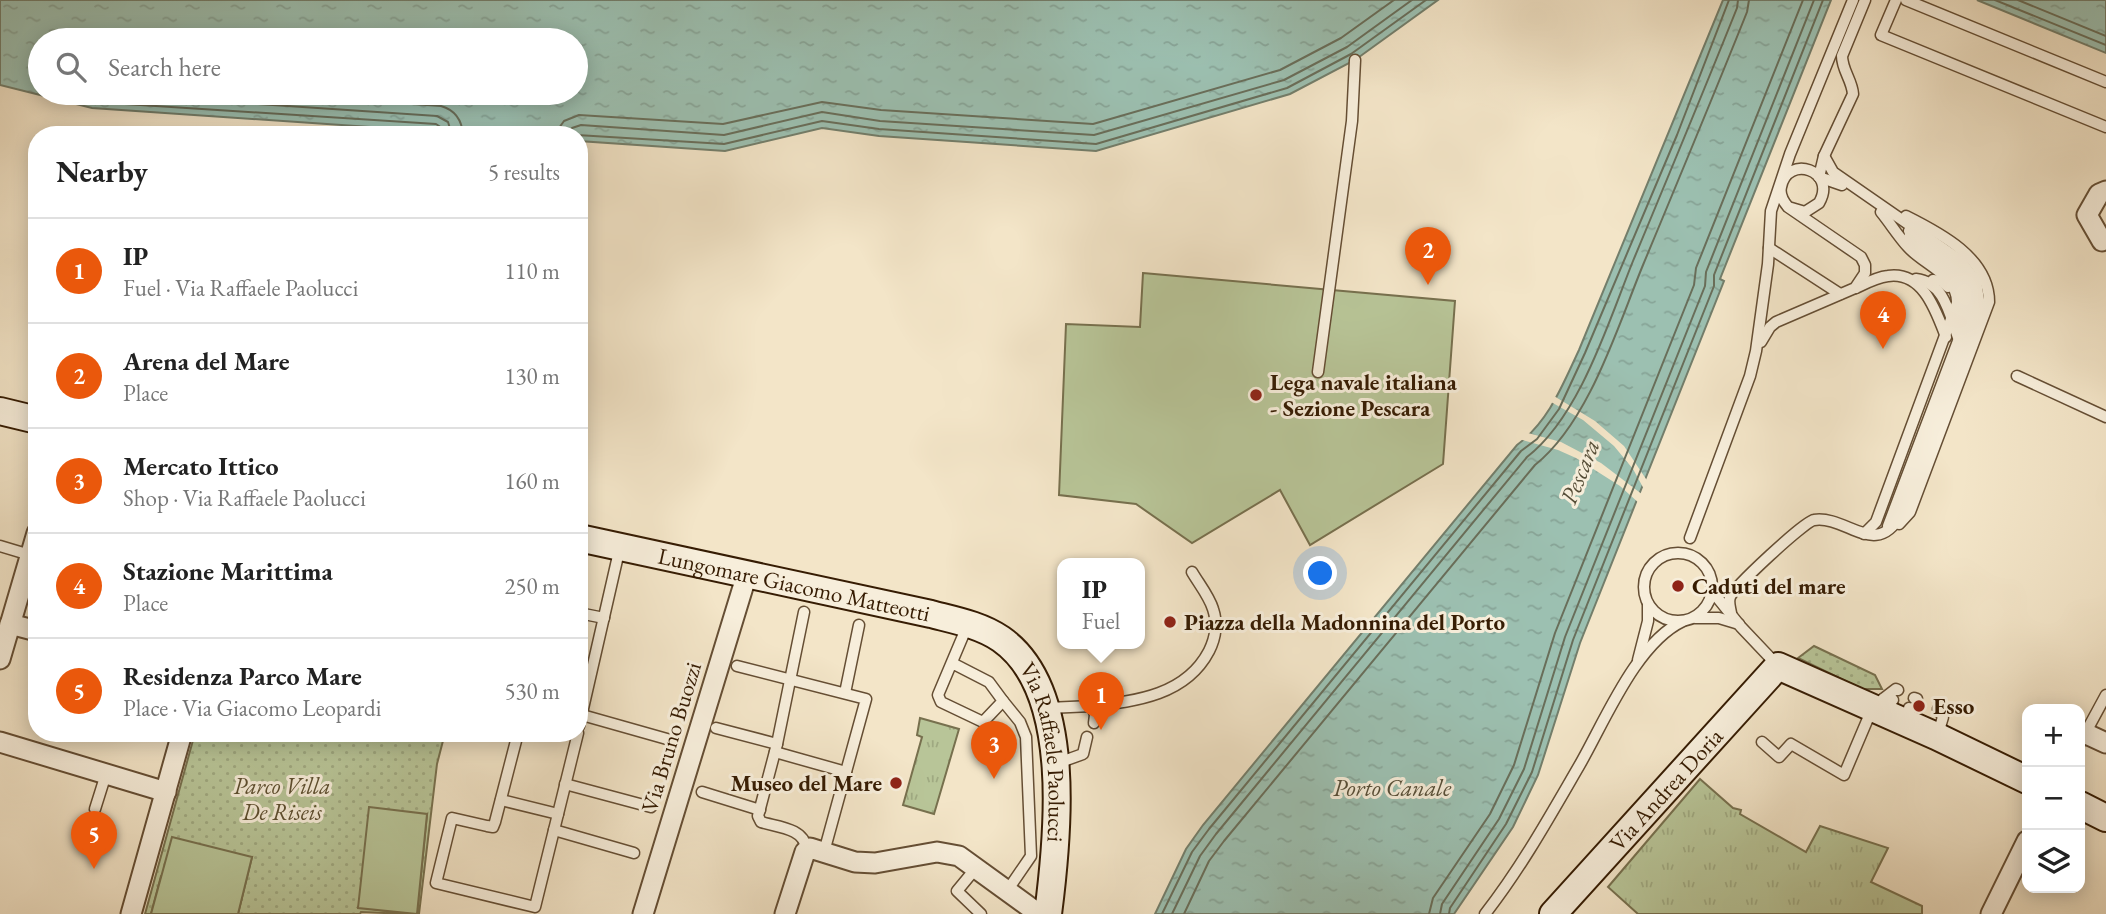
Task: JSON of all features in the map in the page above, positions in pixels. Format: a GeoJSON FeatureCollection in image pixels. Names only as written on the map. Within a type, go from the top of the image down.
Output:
{"type":"FeatureCollection","features":[{"type":"Feature","properties":{"kind":"street"},"geometry":{"type":"LineString","coordinates":[[2105,241],[2087,215],[2099,194],[2106,191]]}},
{"type":"Feature","properties":{"kind":"street"},"geometry":{"type":"LineString","coordinates":[[0,411],[28,418]]}},
{"type":"Feature","properties":{"kind":"street","name":"Lungomare Giacomo Matteotti"},"geometry":{"type":"LineString","coordinates":[[588,540],[968,624]]}},
{"type":"Feature","properties":{"kind":"street"},"geometry":{"type":"LineString","coordinates":[[0,659],[28,562]]}},
{"type":"Feature","properties":{"kind":"street","name":"Via Bruno Buozzi"},"geometry":{"type":"LineString","coordinates":[[643,914],[747,574]]}},
{"type":"Feature","properties":{"kind":"street"},"geometry":{"type":"LineString","coordinates":[[10,624],[28,629]]}},
{"type":"Feature","properties":{"kind":"street","name":"Via Raffaele Paolucci"},"geometry":{"type":"LineString","coordinates":[[968,624],[999,638],[1019,654],[1045,708],[1056,763],[1054,855],[1048,914]]}},
{"type":"Feature","properties":{"kind":"street"},"geometry":{"type":"LineString","coordinates":[[1778,666],[1885,701],[2022,777]]}},
{"type":"Feature","properties":{"kind":"street","name":"Via Andrea Doria"},"geometry":{"type":"LineString","coordinates":[[1553,914],[1735,719],[1778,666]]}},
{"type":"Feature","properties":{"kind":"street"},"geometry":{"type":"LineString","coordinates":[[2085,737],[2106,743]]}},
{"type":"Feature","properties":{"kind":"street"},"geometry":{"type":"LineString","coordinates":[[0,742],[166,792]]}},
{"type":"Feature","properties":{"kind":"street"},"geometry":{"type":"LineString","coordinates":[[131,914],[180,742]]}},
{"type":"Feature","properties":{"kind":"street"},"geometry":{"type":"LineString","coordinates":[[2085,808],[2106,818]]}},
{"type":"Feature","properties":{"kind":"street"},"geometry":{"type":"LineString","coordinates":[[785,914],[815,850],[855,862],[875,863],[937,852],[959,856],[1039,914]]}},
{"type":"Feature","properties":{"kind":"street"},"geometry":{"type":"LineString","coordinates":[[1991,914],[2022,851]]}},
{"type":"Feature","properties":{"kind":"lane"},"geometry":{"type":"LineString","coordinates":[[1690,537],[1750,376],[1756,351],[1772,211],[1790,154],[1853,0]]}},
{"type":"Feature","properties":{"kind":"lane"},"geometry":{"type":"LineString","coordinates":[[1788,207],[1805,212],[1815,208],[1824,193],[1819,177],[1824,156],[1853,94],[1853,86],[1842,63],[1842,56],[1865,0]]}},
{"type":"Feature","properties":{"kind":"lane"},"geometry":{"type":"LineString","coordinates":[[1896,0],[1881,35],[2106,127]]}},
{"type":"Feature","properties":{"kind":"lane"},"geometry":{"type":"LineString","coordinates":[[1906,0],[2106,82]]}},
{"type":"Feature","properties":{"kind":"lane"},"geometry":{"type":"LineString","coordinates":[[1318,372],[1352,121],[1355,60]]}},
{"type":"Feature","properties":{"kind":"lane"},"geometry":{"type":"LineString","coordinates":[[1824,156],[1833,172],[1947,259],[1964,276],[1972,297],[1876,522],[1875,534]]}},
{"type":"Feature","properties":{"kind":"lane"},"geometry":{"type":"LineString","coordinates":[[1842,186],[1819,177],[1808,169],[1801,169],[1788,174],[1781,185],[1781,195],[1788,207],[1861,257],[1865,273],[1854,288]]}},
{"type":"Feature","properties":{"kind":"lane"},"geometry":{"type":"LineString","coordinates":[[1731,612],[1728,601],[1733,592],[1811,520],[1823,520],[1875,534],[1901,522],[1910,512],[1959,328],[1957,296],[1951,282],[1916,256],[1879,208]]}},
{"type":"Feature","properties":{"kind":"lane"},"geometry":{"type":"LineString","coordinates":[[1875,534],[1888,525],[1894,512],[1959,328],[1980,301],[1979,289],[1972,274],[1952,253],[1879,208]]}},
{"type":"Feature","properties":{"kind":"lane"},"geometry":{"type":"LineString","coordinates":[[1769,248],[1840,294]]}},
{"type":"Feature","properties":{"kind":"lane"},"geometry":{"type":"LineString","coordinates":[[1756,351],[1763,337],[1776,322],[1886,276],[1924,279],[1948,294],[1959,328]]}},
{"type":"Feature","properties":{"kind":"lane"},"geometry":{"type":"LineString","coordinates":[[1896,276],[1909,280],[1923,290],[1959,328]]}},
{"type":"Feature","properties":{"kind":"lane"},"geometry":{"type":"LineString","coordinates":[[1924,279],[1959,328]]}},
{"type":"Feature","properties":{"kind":"lane"},"geometry":{"type":"LineString","coordinates":[[2017,376],[2106,417]]}},
{"type":"Feature","properties":{"kind":"lane"},"geometry":{"type":"LineString","coordinates":[[0,546],[28,554]]}},
{"type":"Feature","properties":{"kind":"lane"},"geometry":{"type":"LineString","coordinates":[[588,687],[620,547]]}},
{"type":"Feature","properties":{"kind":"lane"},"geometry":{"type":"LineString","coordinates":[[1485,914],[1514,874],[1637,664],[1657,638],[1705,607],[1712,591],[1711,576],[1703,564],[1691,555],[1673,552],[1662,556],[1647,572],[1643,582],[1648,604],[1648,621],[1637,664]]}},
{"type":"Feature","properties":{"kind":"lane"},"geometry":{"type":"LineString","coordinates":[[1045,708],[1096,718],[1118,703],[1165,692],[1192,674],[1214,639],[1215,617],[1209,598],[1192,572]]}},
{"type":"Feature","properties":{"kind":"lane"},"geometry":{"type":"LineString","coordinates":[[1712,591],[1778,666]]}},
{"type":"Feature","properties":{"kind":"lane"},"geometry":{"type":"LineString","coordinates":[[1648,604],[1663,618],[1719,618],[1739,624]]}},
{"type":"Feature","properties":{"kind":"lane"},"geometry":{"type":"LineString","coordinates":[[760,810],[792,681],[804,612]]}},
{"type":"Feature","properties":{"kind":"lane"},"geometry":{"type":"LineString","coordinates":[[588,614],[604,618]]}},
{"type":"Feature","properties":{"kind":"lane"},"geometry":{"type":"LineString","coordinates":[[968,624],[938,695],[941,702],[984,722],[1003,701]]}},
{"type":"Feature","properties":{"kind":"lane"},"geometry":{"type":"LineString","coordinates":[[815,850],[846,772],[866,699],[845,693],[859,625]]}},
{"type":"Feature","properties":{"kind":"lane"},"geometry":{"type":"LineString","coordinates":[[952,663],[989,682],[1020,722],[1026,737],[1031,856],[1007,891]]}},
{"type":"Feature","properties":{"kind":"lane","name":"Via Bruno Buozzi"},"geometry":{"type":"LineString","coordinates":[[737,666],[845,693]]}},
{"type":"Feature","properties":{"kind":"lane"},"geometry":{"type":"LineString","coordinates":[[2085,731],[2106,695]]}},
{"type":"Feature","properties":{"kind":"lane"},"geometry":{"type":"LineString","coordinates":[[1762,742],[1779,757],[1791,744],[1844,775],[1885,701]]}},
{"type":"Feature","properties":{"kind":"lane"},"geometry":{"type":"LineString","coordinates":[[1936,727],[1942,717],[1938,709]]}},
{"type":"Feature","properties":{"kind":"lane"},"geometry":{"type":"LineString","coordinates":[[588,723],[674,741]]}},
{"type":"Feature","properties":{"kind":"lane","name":"Via Bruno Buozzi"},"geometry":{"type":"LineString","coordinates":[[716,728],[846,772]]}},
{"type":"Feature","properties":{"kind":"lane"},"geometry":{"type":"LineString","coordinates":[[1056,763],[1083,754],[1091,738]]}},
{"type":"Feature","properties":{"kind":"lane"},"geometry":{"type":"LineString","coordinates":[[516,742],[493,827],[452,818],[436,883],[535,907],[576,742]]}},
{"type":"Feature","properties":{"kind":"lane"},"geometry":{"type":"LineString","coordinates":[[95,809],[106,774]]}},
{"type":"Feature","properties":{"kind":"lane"},"geometry":{"type":"LineString","coordinates":[[565,783],[651,807]]}},
{"type":"Feature","properties":{"kind":"lane","name":"Via Bruno Buozzi"},"geometry":{"type":"LineString","coordinates":[[702,792],[760,810],[758,816],[761,822],[797,833],[815,850]]}},
{"type":"Feature","properties":{"kind":"lane"},"geometry":{"type":"LineString","coordinates":[[501,800],[558,814]]}},
{"type":"Feature","properties":{"kind":"lane"},"geometry":{"type":"LineString","coordinates":[[554,830],[634,853]]}},
{"type":"Feature","properties":{"kind":"lane"},"geometry":{"type":"LineString","coordinates":[[976,868],[957,891],[981,914]]}},
{"type":"Feature","properties":{"kind":"green space","name":"Lega navale italiana - Sezione Pescara"},"geometry":{"type":"Polygon","coordinates":[[[1143,273],[1455,301],[1443,464],[1310,545],[1280,490],[1192,543],[1136,504],[1059,495],[1066,324],[1140,327],[1143,273]]]}},
{"type":"Feature","properties":{"kind":"green space"},"geometry":{"type":"Polygon","coordinates":[[[1814,646],[1875,675],[1882,689],[1862,689],[1798,658],[1814,646]]]}},
{"type":"Feature","properties":{"kind":"green space"},"geometry":{"type":"Polygon","coordinates":[[[920,718],[959,729],[934,814],[903,805],[922,737],[917,735],[920,718]]]}},
{"type":"Feature","properties":{"kind":"green space","name":"Parco Villa De Riseis"},"geometry":{"type":"Polygon","coordinates":[[[193,742],[443,742],[437,764],[419,914],[427,815],[358,907],[407,914],[238,914],[252,857],[161,876],[151,914],[145,914],[193,742]]]}},
{"type":"Feature","properties":{"kind":"green space"},"geometry":{"type":"Polygon","coordinates":[[[1700,779],[1733,808],[1741,810],[1740,814],[1806,852],[1820,826],[1888,848],[1871,882],[1922,906],[1922,914],[1638,914],[1608,887],[1700,779]]]}},
{"type":"Feature","properties":{"kind":"green space"},"geometry":{"type":"Polygon","coordinates":[[[369,807],[427,814],[417,914],[358,908],[369,807]]]}},
{"type":"Feature","properties":{"kind":"green space"},"geometry":{"type":"Polygon","coordinates":[[[172,837],[252,857],[238,914],[151,914],[172,837]]]}},
{"type":"Feature","properties":{"kind":"water"},"geometry":{"type":"Polygon","coordinates":[[[0,0],[1438,0],[1355,60],[1290,94],[1096,151],[879,136],[822,128],[725,151],[588,142],[588,126],[355,126],[80,105],[588,105],[588,28],[28,28],[28,92],[0,85],[0,0]]]}},
{"type":"Feature","properties":{"kind":"water","name":"Porto Canale"},"geometry":{"type":"Polygon","coordinates":[[[1723,0],[1831,0],[1720,279],[1724,281],[1580,643],[1538,775],[1513,827],[1454,914],[1155,914],[1186,849],[1203,825],[1517,445],[1538,425],[1554,402],[1579,350],[1723,0]]]}},
{"type":"Feature","properties":{"kind":"water"},"geometry":{"type":"Polygon","coordinates":[[[1977,0],[2106,0],[2106,53],[1977,0]]]}},
{"type":"Feature","properties":{"kind":"pier"},"geometry":{"type":"Polygon","coordinates":[[[1554,396],[1595,421],[1624,446],[1648,482],[1645,491],[1633,469],[1614,446],[1583,420],[1551,402],[1554,396]]]}},
{"type":"Feature","properties":{"kind":"pier"},"geometry":{"type":"Polygon","coordinates":[[[1528,433],[1561,442],[1601,463],[1643,495],[1640,504],[1620,486],[1576,458],[1519,439],[1528,433]]]}},
{"type":"Feature","properties":{"kind":"place","name":"Arena del Mare"},"geometry":{"type":"Point","coordinates":[1428,285]}},
{"type":"Feature","properties":{"kind":"place","name":"Stazione Marittima"},"geometry":{"type":"Point","coordinates":[1883,349]}},
{"type":"Feature","properties":{"kind":"place","name":"Lega navale italiana - Sezione Pescara"},"geometry":{"type":"Point","coordinates":[1256,395]}},
{"type":"Feature","properties":{"kind":"place","name":"Caduti del mare"},"geometry":{"type":"Point","coordinates":[1678,586]}},
{"type":"Feature","properties":{"kind":"place","name":"Piazza della Madonnina del Porto"},"geometry":{"type":"Point","coordinates":[1170,622]}},
{"type":"Feature","properties":{"kind":"place","name":"Esso"},"geometry":{"type":"Point","coordinates":[1919,706]}},
{"type":"Feature","properties":{"kind":"place","name":"IP"},"geometry":{"type":"Point","coordinates":[1101,730]}},
{"type":"Feature","properties":{"kind":"place","name":"Mercato Ittico"},"geometry":{"type":"Point","coordinates":[994,779]}},
{"type":"Feature","properties":{"kind":"place","name":"Museo del Mare"},"geometry":{"type":"Point","coordinates":[896,783]}},
{"type":"Feature","properties":{"kind":"place","name":"Residenza Parco Mare"},"geometry":{"type":"Point","coordinates":[94,869]}},
{"type":"Feature","properties":{"kind":"water label","name":"Pescara"},"geometry":{"type":"Point","coordinates":[1580,472]}}]}
